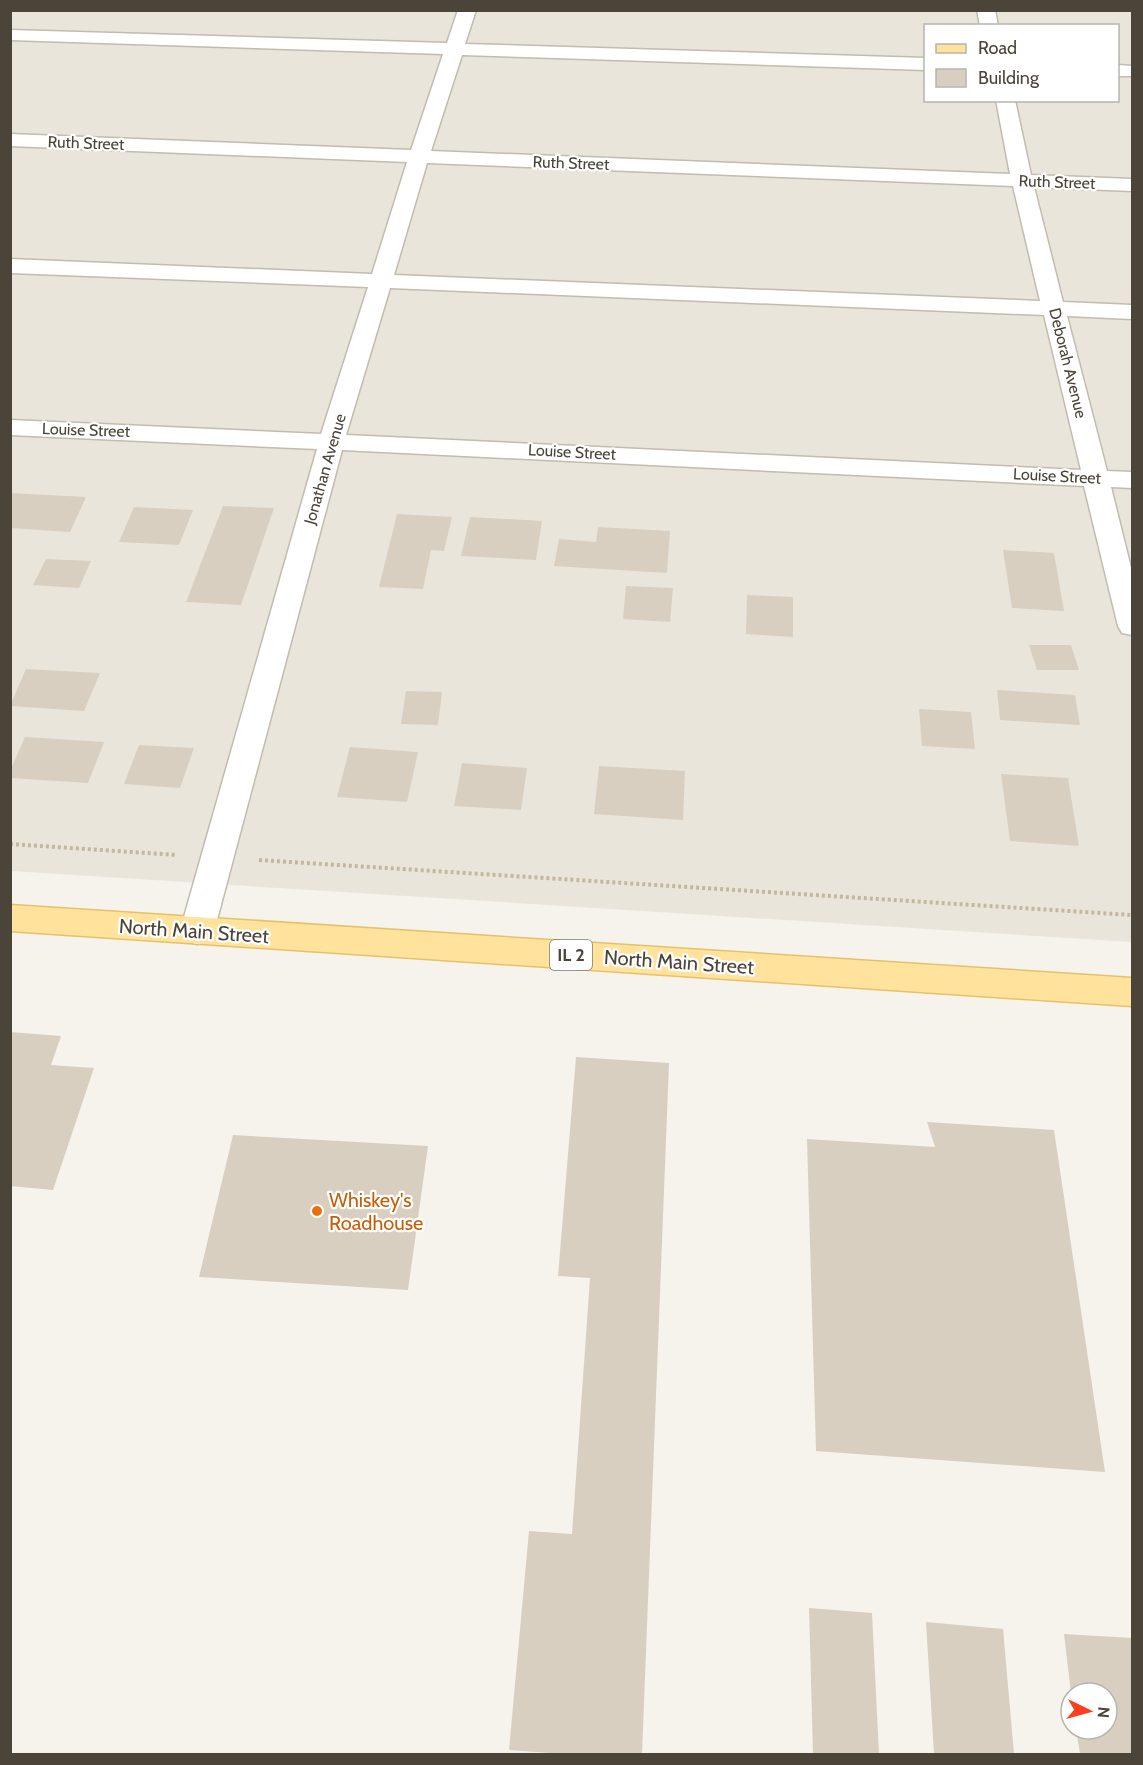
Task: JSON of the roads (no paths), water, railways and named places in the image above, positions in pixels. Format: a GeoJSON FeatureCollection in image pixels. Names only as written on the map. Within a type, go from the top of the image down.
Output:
{"type":"FeatureCollection","features":[{"type":"Feature","properties":{"kind":"main road","name":"North Main Street"},"geometry":{"type":"LineString","coordinates":[[10,918],[1132,992]]}},
{"type":"Feature","properties":{"kind":"street","name":"Jonathan Avenue"},"geometry":{"type":"LineString","coordinates":[[196,931],[332,440],[380,281],[467,10]]}},
{"type":"Feature","properties":{"kind":"street"},"geometry":{"type":"LineString","coordinates":[[10,34],[924,64]]}},
{"type":"Feature","properties":{"kind":"street","name":"Deborah Avenue"},"geometry":{"type":"LineString","coordinates":[[1005,102],[1022,181],[1132,626]]}},
{"type":"Feature","properties":{"kind":"street","name":"Ruth Street"},"geometry":{"type":"LineString","coordinates":[[10,140],[1132,185]]}},
{"type":"Feature","properties":{"kind":"street"},"geometry":{"type":"LineString","coordinates":[[10,266],[1132,312]]}},
{"type":"Feature","properties":{"kind":"street","name":"Louise Street"},"geometry":{"type":"LineString","coordinates":[[10,427],[332,440],[1132,480]]}},
{"type":"Feature","properties":{"kind":"place","name":"Whiskey's Roadhouse"},"geometry":{"type":"Point","coordinates":[317,1211]}}]}
